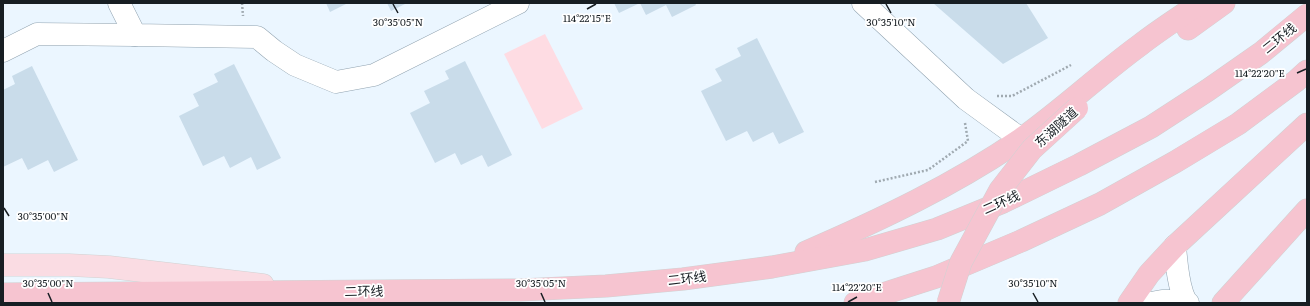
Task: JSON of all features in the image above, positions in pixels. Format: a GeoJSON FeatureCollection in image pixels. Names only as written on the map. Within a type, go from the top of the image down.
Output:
{"type":"FeatureCollection","features":[{"type":"Feature","properties":{"kind":"highway"},"geometry":{"type":"LineString","coordinates":[[772,267],[857,230],[972,171],[1051,116],[1139,45],[1200,3]]}},
{"type":"Feature","properties":{"kind":"highway"},"geometry":{"type":"LineString","coordinates":[[1077,108],[1208,3]]}},
{"type":"Feature","properties":{"kind":"highway","name":"东湖隧道"},"geometry":{"type":"LineString","coordinates":[[948,303],[961,262],[1000,190],[1032,148],[1077,108],[1224,3]]}},
{"type":"Feature","properties":{"kind":"highway","name":"二环线"},"geometry":{"type":"LineString","coordinates":[[3,294],[520,290],[606,286],[682,279],[772,267],[872,248],[937,229],[1003,202],[1079,165],[1151,127],[1249,62],[1306,16]]}},
{"type":"Feature","properties":{"kind":"highway"},"geometry":{"type":"LineString","coordinates":[[854,303],[874,300],[950,271],[1021,241],[1100,204],[1175,162],[1238,124],[1296,81],[1307,71]]}},
{"type":"Feature","properties":{"kind":"highway"},"geometry":{"type":"LineString","coordinates":[[1129,303],[1149,274],[1175,246],[1307,124]]}},
{"type":"Feature","properties":{"kind":"highway"},"geometry":{"type":"LineString","coordinates":[[1223,303],[1307,210]]}},
{"type":"Feature","properties":{"kind":"main road"},"geometry":{"type":"LineString","coordinates":[[3,265],[69,265],[109,268],[328,292]]}},
{"type":"Feature","properties":{"kind":"street"},"geometry":{"type":"LineString","coordinates":[[119,3],[135,35]]}},
{"type":"Feature","properties":{"kind":"street"},"geometry":{"type":"LineString","coordinates":[[3,50],[37,34],[257,37],[295,65],[336,82],[374,75],[518,3]]}},
{"type":"Feature","properties":{"kind":"street"},"geometry":{"type":"LineString","coordinates":[[863,3],[966,99],[1021,138]]}},
{"type":"Feature","properties":{"kind":"street"},"geometry":{"type":"LineString","coordinates":[[1151,303],[1162,301],[1187,302],[1180,284],[1175,246]]}},
{"type":"Feature","properties":{"kind":"path"},"geometry":{"type":"LineString","coordinates":[[996,96],[1012,96],[1071,64]]}},
{"type":"Feature","properties":{"kind":"path"},"geometry":{"type":"LineString","coordinates":[[875,182],[928,170],[968,141],[964,120]]}},
{"type":"Feature","properties":{"kind":"shaded area"},"geometry":{"type":"Polygon","coordinates":[[[545,34],[583,109],[542,129],[504,54],[545,34]]]}},
{"type":"Feature","properties":{"kind":"building"},"geometry":{"type":"Polygon","coordinates":[[[326,3],[348,3],[330,12],[326,3]]]}},
{"type":"Feature","properties":{"kind":"building"},"geometry":{"type":"Polygon","coordinates":[[[387,3],[407,3],[391,11],[387,3]]]}},
{"type":"Feature","properties":{"kind":"building"},"geometry":{"type":"Polygon","coordinates":[[[614,3],[640,3],[619,13],[614,3]]]}},
{"type":"Feature","properties":{"kind":"building"},"geometry":{"type":"Polygon","coordinates":[[[640,3],[695,3],[696,5],[672,17],[666,5],[646,15],[640,3]]]}},
{"type":"Feature","properties":{"kind":"building"},"geometry":{"type":"Polygon","coordinates":[[[933,3],[1026,3],[1048,38],[1003,64],[933,3]]]}},
{"type":"Feature","properties":{"kind":"building"},"geometry":{"type":"Polygon","coordinates":[[[757,38],[804,132],[779,144],[773,132],[753,142],[747,131],[726,141],[701,91],[722,81],[715,69],[741,56],[737,48],[757,38]]]}},
{"type":"Feature","properties":{"kind":"building"},"geometry":{"type":"Polygon","coordinates":[[[465,61],[512,155],[488,167],[482,155],[461,165],[455,153],[435,163],[410,113],[430,103],[424,91],[449,79],[445,71],[465,61]]]}},
{"type":"Feature","properties":{"kind":"building"},"geometry":{"type":"Polygon","coordinates":[[[234,64],[281,158],[257,170],[251,157],[230,168],[224,156],[203,166],[179,116],[199,106],[193,94],[218,82],[214,74],[234,64]]]}},
{"type":"Feature","properties":{"kind":"building"},"geometry":{"type":"Polygon","coordinates":[[[32,66],[78,160],[54,172],[48,160],[28,170],[22,158],[3,167],[3,90],[15,84],[12,76],[32,66]]]}}]}
